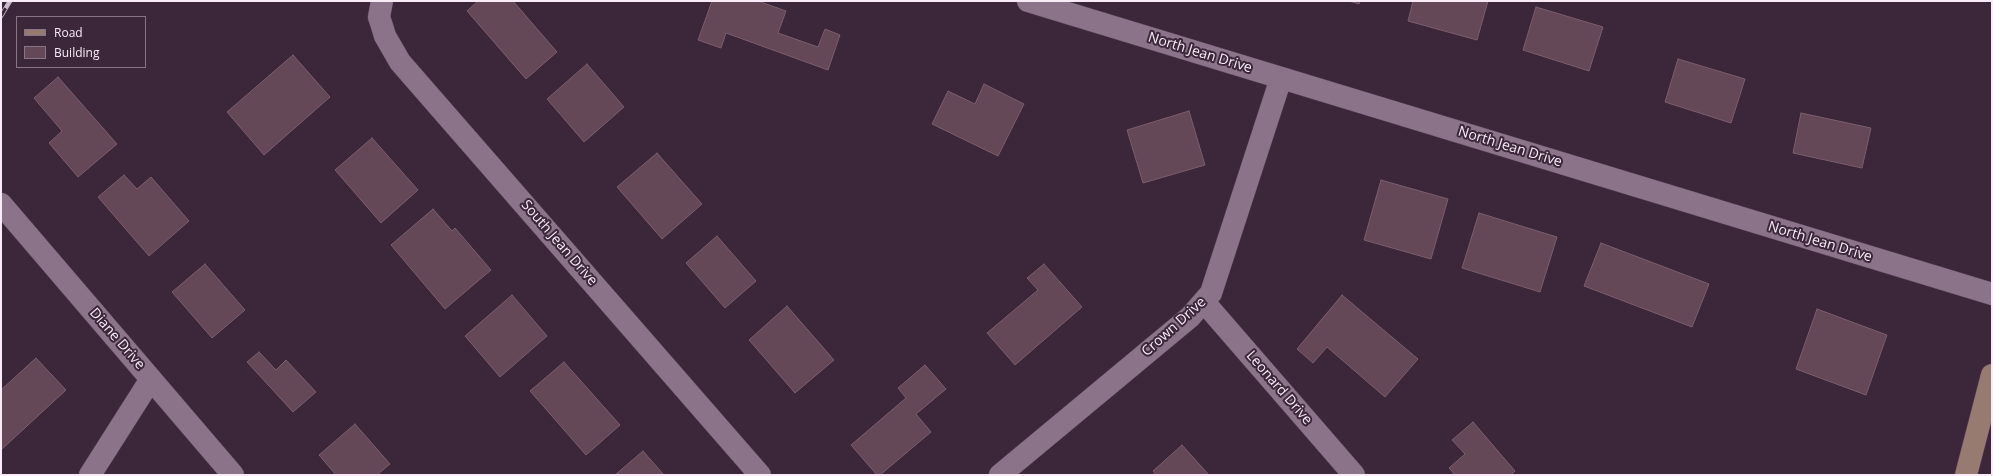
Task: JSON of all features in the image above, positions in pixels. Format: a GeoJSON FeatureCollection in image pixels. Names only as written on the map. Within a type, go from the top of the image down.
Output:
{"type":"FeatureCollection","features":[{"type":"Feature","properties":{"kind":"main road"},"geometry":{"type":"LineString","coordinates":[[1966,475],[1992,374]]}},
{"type":"Feature","properties":{"kind":"street","name":"South Jean Drive"},"geometry":{"type":"LineString","coordinates":[[382,1],[379,17],[385,36],[400,62],[760,475]]}},
{"type":"Feature","properties":{"kind":"street","name":"North Jean Drive"},"geometry":{"type":"LineString","coordinates":[[1028,1],[1992,294]]}},
{"type":"Feature","properties":{"kind":"street","name":"Crown Drive"},"geometry":{"type":"LineString","coordinates":[[1000,475],[1190,316],[1204,302],[1214,284],[1281,78]]}},
{"type":"Feature","properties":{"kind":"street","name":"Diane Drive"},"geometry":{"type":"LineString","coordinates":[[1,204],[233,475]]}},
{"type":"Feature","properties":{"kind":"street","name":"Leonard Drive"},"geometry":{"type":"LineString","coordinates":[[1204,302],[1354,475]]}},
{"type":"Feature","properties":{"kind":"street"},"geometry":{"type":"LineString","coordinates":[[90,475],[151,379]]}},
{"type":"Feature","properties":{"kind":"building"},"geometry":{"type":"Polygon","coordinates":[[[478,1],[513,1],[557,52],[526,79],[467,11],[478,1]]]}},
{"type":"Feature","properties":{"kind":"building"},"geometry":{"type":"Polygon","coordinates":[[[712,1],[758,1],[786,11],[778,33],[818,47],[825,29],[840,35],[828,70],[726,33],[721,48],[698,40],[712,1]]]}},
{"type":"Feature","properties":{"kind":"building"},"geometry":{"type":"Polygon","coordinates":[[[1349,1],[1360,1],[1359,4],[1349,1]]]}},
{"type":"Feature","properties":{"kind":"building"},"geometry":{"type":"Polygon","coordinates":[[[1413,1],[1488,1],[1477,40],[1408,21],[1413,1]]]}},
{"type":"Feature","properties":{"kind":"building"},"geometry":{"type":"Polygon","coordinates":[[[1536,7],[1603,27],[1589,71],[1523,50],[1536,7]]]}},
{"type":"Feature","properties":{"kind":"building"},"geometry":{"type":"Polygon","coordinates":[[[293,55],[330,97],[264,155],[227,112],[293,55]]]}},
{"type":"Feature","properties":{"kind":"building"},"geometry":{"type":"Polygon","coordinates":[[[1678,59],[1745,79],[1731,123],[1665,102],[1678,59]]]}},
{"type":"Feature","properties":{"kind":"building"},"geometry":{"type":"Polygon","coordinates":[[[587,64],[624,107],[584,142],[547,99],[587,64]]]}},
{"type":"Feature","properties":{"kind":"building"},"geometry":{"type":"Polygon","coordinates":[[[58,77],[117,144],[78,177],[49,143],[62,131],[34,98],[58,77]]]}},
{"type":"Feature","properties":{"kind":"building"},"geometry":{"type":"Polygon","coordinates":[[[984,84],[1024,104],[998,156],[932,124],[948,91],[975,104],[984,84]]]}},
{"type":"Feature","properties":{"kind":"building"},"geometry":{"type":"Polygon","coordinates":[[[1189,111],[1205,165],[1143,183],[1127,130],[1189,111]]]}},
{"type":"Feature","properties":{"kind":"building"},"geometry":{"type":"Polygon","coordinates":[[[1801,113],[1871,128],[1862,168],[1793,153],[1801,113]]]}},
{"type":"Feature","properties":{"kind":"building"},"geometry":{"type":"Polygon","coordinates":[[[372,138],[418,190],[381,223],[335,170],[372,138]]]}},
{"type":"Feature","properties":{"kind":"building"},"geometry":{"type":"Polygon","coordinates":[[[657,153],[702,204],[662,239],[617,187],[657,153]]]}},
{"type":"Feature","properties":{"kind":"building"},"geometry":{"type":"Polygon","coordinates":[[[124,175],[137,189],[151,177],[189,221],[149,256],[98,197],[124,175]]]}},
{"type":"Feature","properties":{"kind":"building"},"geometry":{"type":"Polygon","coordinates":[[[1381,180],[1448,199],[1431,259],[1364,240],[1381,180]]]}},
{"type":"Feature","properties":{"kind":"building"},"geometry":{"type":"Polygon","coordinates":[[[433,209],[452,231],[455,228],[491,270],[445,309],[391,245],[433,209]]]}},
{"type":"Feature","properties":{"kind":"building"},"geometry":{"type":"Polygon","coordinates":[[[1479,213],[1557,237],[1540,292],[1462,268],[1479,213]]]}},
{"type":"Feature","properties":{"kind":"building"},"geometry":{"type":"Polygon","coordinates":[[[717,236],[756,281],[725,308],[686,263],[717,236]]]}},
{"type":"Feature","properties":{"kind":"building"},"geometry":{"type":"Polygon","coordinates":[[[1601,243],[1709,284],[1692,327],[1584,286],[1601,243]]]}},
{"type":"Feature","properties":{"kind":"building"},"geometry":{"type":"Polygon","coordinates":[[[205,264],[245,310],[212,338],[172,292],[205,264]]]}},
{"type":"Feature","properties":{"kind":"building"},"geometry":{"type":"Polygon","coordinates":[[[1044,264],[1082,307],[1015,365],[987,333],[1038,290],[1027,278],[1044,264]]]}},
{"type":"Feature","properties":{"kind":"building"},"geometry":{"type":"Polygon","coordinates":[[[512,295],[547,336],[500,377],[465,336],[512,295]]]}},
{"type":"Feature","properties":{"kind":"building"},"geometry":{"type":"Polygon","coordinates":[[[1342,295],[1418,359],[1385,397],[1327,347],[1313,363],[1297,349],[1342,295]]]}},
{"type":"Feature","properties":{"kind":"building"},"geometry":{"type":"Polygon","coordinates":[[[787,306],[834,360],[795,393],[749,340],[787,306]]]}},
{"type":"Feature","properties":{"kind":"building"},"geometry":{"type":"Polygon","coordinates":[[[1817,309],[1887,335],[1866,395],[1796,369],[1817,309]]]}},
{"type":"Feature","properties":{"kind":"building"},"geometry":{"type":"Polygon","coordinates":[[[259,352],[276,370],[286,360],[316,392],[293,412],[247,362],[259,352]]]}},
{"type":"Feature","properties":{"kind":"building"},"geometry":{"type":"Polygon","coordinates":[[[36,358],[66,390],[1,450],[1,390],[36,358]]]}},
{"type":"Feature","properties":{"kind":"building"},"geometry":{"type":"Polygon","coordinates":[[[564,362],[620,425],[586,455],[530,391],[564,362]]]}},
{"type":"Feature","properties":{"kind":"building"},"geometry":{"type":"Polygon","coordinates":[[[925,365],[946,389],[916,414],[931,432],[880,475],[877,475],[851,445],[906,398],[898,388],[925,365]]]}},
{"type":"Feature","properties":{"kind":"building"},"geometry":{"type":"Polygon","coordinates":[[[1473,422],[1515,471],[1511,475],[1455,475],[1449,468],[1465,454],[1452,440],[1473,422]]]}},
{"type":"Feature","properties":{"kind":"building"},"geometry":{"type":"Polygon","coordinates":[[[355,424],[390,464],[377,475],[336,475],[319,455],[355,424]]]}},
{"type":"Feature","properties":{"kind":"building"},"geometry":{"type":"Polygon","coordinates":[[[1182,445],[1209,475],[1156,475],[1153,471],[1182,445]]]}},
{"type":"Feature","properties":{"kind":"building"},"geometry":{"type":"Polygon","coordinates":[[[643,451],[664,475],[615,475],[643,451]]]}},
{"type":"Feature","properties":{"kind":"railway"},"geometry":{"type":"LineString","coordinates":[[1,16],[10,1]]}}]}
